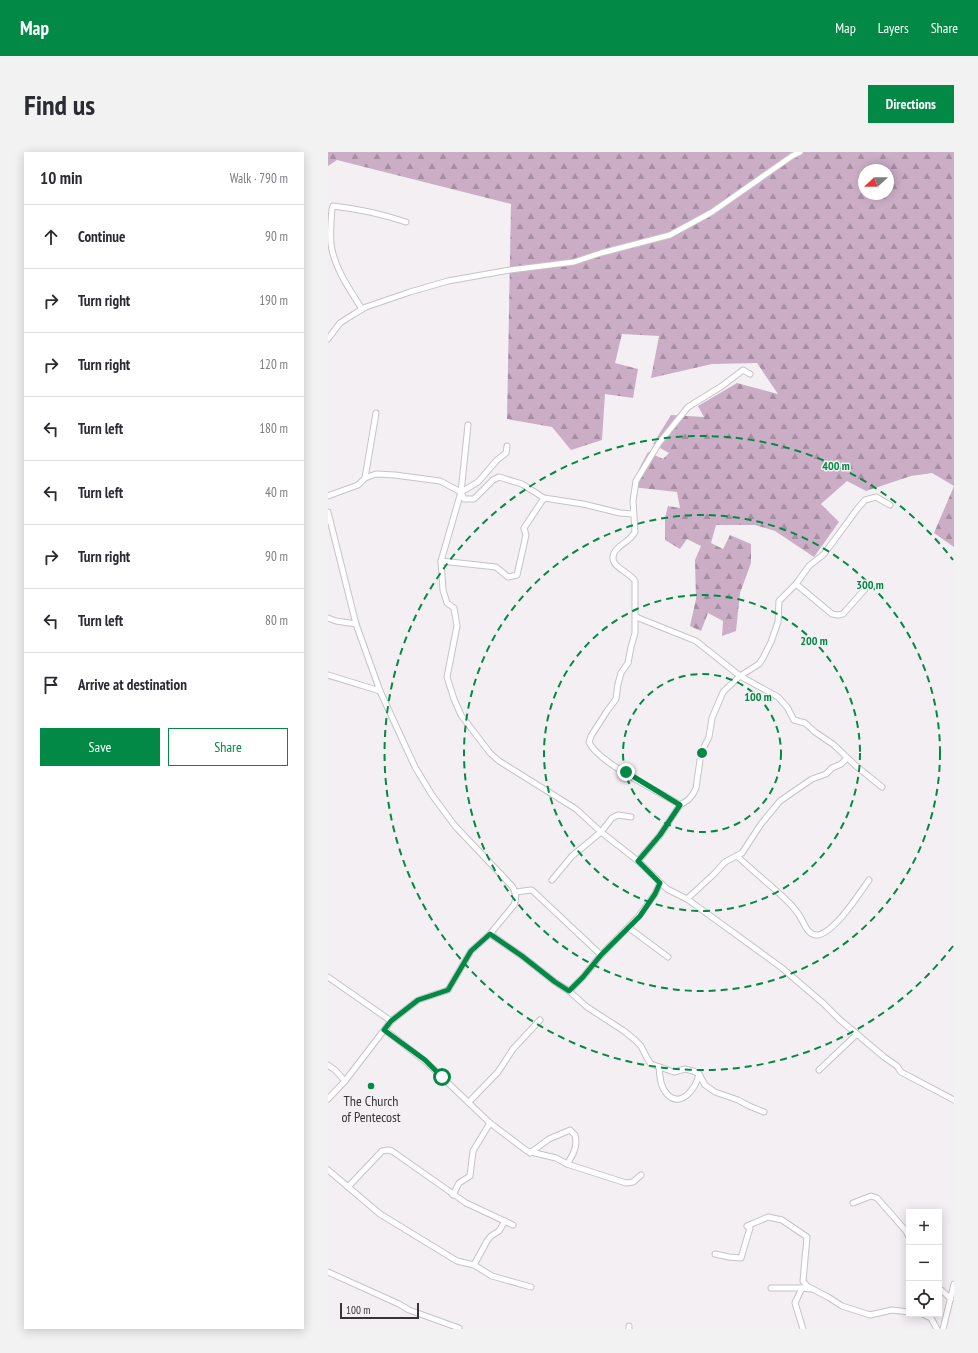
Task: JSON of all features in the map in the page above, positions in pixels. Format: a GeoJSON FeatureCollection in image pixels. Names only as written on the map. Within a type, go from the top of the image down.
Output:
{"type":"FeatureCollection","features":[{"type":"Feature","properties":{"kind":"street"},"geometry":{"type":"LineString","coordinates":[[328,339],[340,323],[362,309],[410,292],[448,281],[510,270],[574,262],[601,253],[670,235],[712,212],[792,156],[800,152]]}},
{"type":"Feature","properties":{"kind":"street"},"geometry":{"type":"LineString","coordinates":[[362,309],[346,283],[336,261],[331,244],[333,206],[377,213],[406,222]]}},
{"type":"Feature","properties":{"kind":"street"},"geometry":{"type":"LineString","coordinates":[[680,805],[666,795],[609,763],[595,752],[589,742],[591,736],[616,699],[621,673],[628,663],[631,647],[636,633],[635,581],[633,577],[616,565],[613,559],[614,553],[619,546],[628,542],[635,532],[633,501],[636,481],[659,443],[688,407],[722,386],[743,370],[750,374]]}},
{"type":"Feature","properties":{"kind":"street"},"geometry":{"type":"LineString","coordinates":[[364,478],[376,413]]}},
{"type":"Feature","properties":{"kind":"street"},"geometry":{"type":"LineString","coordinates":[[468,425],[461,492],[441,561],[443,590],[448,603],[454,608],[457,626],[447,677],[454,699],[462,715],[490,752],[509,767],[576,809],[601,832],[638,861],[667,889],[687,899],[782,968],[839,1019],[897,1066],[901,1072],[954,1100]]}},
{"type":"Feature","properties":{"kind":"street"},"geometry":{"type":"LineString","coordinates":[[461,492],[478,482],[496,460],[506,453],[507,446]]}},
{"type":"Feature","properties":{"kind":"street"},"geometry":{"type":"LineString","coordinates":[[328,496],[358,484],[364,478],[376,474],[440,481],[461,492],[464,499],[474,499],[493,480],[499,477],[522,484],[544,498],[633,514]]}},
{"type":"Feature","properties":{"kind":"street"},"geometry":{"type":"LineString","coordinates":[[638,861],[660,835],[680,805],[688,800],[696,788],[700,760],[709,737],[712,718],[723,692],[740,676],[759,664],[763,658],[772,642],[778,622],[779,601],[796,584],[809,566],[824,554],[845,524],[865,500],[876,497],[890,505]]}},
{"type":"Feature","properties":{"kind":"street"},"geometry":{"type":"LineString","coordinates":[[441,561],[496,567],[508,577],[517,574],[526,535],[524,528],[544,498]]}},
{"type":"Feature","properties":{"kind":"street"},"geometry":{"type":"LineString","coordinates":[[328,512],[356,624],[380,692],[415,767],[432,795],[455,826],[516,892],[514,905],[490,934],[471,951],[448,990],[418,1000],[391,1021],[345,1081],[328,1099]]}},
{"type":"Feature","properties":{"kind":"street"},"geometry":{"type":"LineString","coordinates":[[796,584],[832,614],[838,615],[843,614],[865,589]]}},
{"type":"Feature","properties":{"kind":"street"},"geometry":{"type":"LineString","coordinates":[[328,618],[336,621],[356,624]]}},
{"type":"Feature","properties":{"kind":"street"},"geometry":{"type":"LineString","coordinates":[[636,618],[696,641],[740,676],[778,696],[787,707],[794,720],[805,723],[834,745],[847,758],[882,787]]}},
{"type":"Feature","properties":{"kind":"street"},"geometry":{"type":"LineString","coordinates":[[328,682],[331,676],[380,692]]}},
{"type":"Feature","properties":{"kind":"street"},"geometry":{"type":"LineString","coordinates":[[687,899],[714,874],[724,862],[742,853],[761,824],[780,801],[812,779],[826,774],[847,758]]}},
{"type":"Feature","properties":{"kind":"street"},"geometry":{"type":"LineString","coordinates":[[552,880],[572,856],[601,832],[612,818],[615,816],[631,817]]}},
{"type":"Feature","properties":{"kind":"street"},"geometry":{"type":"LineString","coordinates":[[737,856],[799,913],[806,928],[812,934],[818,935],[830,929],[844,914],[869,880]]}},
{"type":"Feature","properties":{"kind":"street"},"geometry":{"type":"LineString","coordinates":[[569,991],[601,955],[640,916],[655,894],[660,883]]}},
{"type":"Feature","properties":{"kind":"street"},"geometry":{"type":"LineString","coordinates":[[516,892],[533,891],[601,955]]}},
{"type":"Feature","properties":{"kind":"street"},"geometry":{"type":"LineString","coordinates":[[629,928],[668,957]]}},
{"type":"Feature","properties":{"kind":"street"},"geometry":{"type":"LineString","coordinates":[[490,934],[569,991],[587,1007],[624,1031],[641,1046],[651,1064],[674,1072],[685,1069],[693,1071],[699,1074],[705,1085],[715,1092],[738,1100],[764,1112]]}},
{"type":"Feature","properties":{"kind":"street"},"geometry":{"type":"LineString","coordinates":[[328,977],[391,1021]]}},
{"type":"Feature","properties":{"kind":"street"},"geometry":{"type":"LineString","coordinates":[[469,1102],[498,1072],[513,1049],[540,1020]]}},
{"type":"Feature","properties":{"kind":"street"},"geometry":{"type":"LineString","coordinates":[[384,1030],[425,1060],[490,1123],[530,1153],[552,1157],[567,1164],[626,1183],[633,1182],[641,1175]]}},
{"type":"Feature","properties":{"kind":"street"},"geometry":{"type":"LineString","coordinates":[[819,1070],[857,1034]]}},
{"type":"Feature","properties":{"kind":"street"},"geometry":{"type":"LineString","coordinates":[[328,1065],[345,1081]]}},
{"type":"Feature","properties":{"kind":"street"},"geometry":{"type":"LineString","coordinates":[[659,1067],[661,1084],[668,1095],[677,1099],[686,1097],[690,1093],[698,1080],[699,1074]]}},
{"type":"Feature","properties":{"kind":"street"},"geometry":{"type":"LineString","coordinates":[[453,1195],[459,1183],[470,1176],[473,1151],[490,1123]]}},
{"type":"Feature","properties":{"kind":"street"},"geometry":{"type":"LineString","coordinates":[[530,1153],[549,1139],[570,1130],[575,1135],[577,1142],[573,1155],[567,1164]]}},
{"type":"Feature","properties":{"kind":"street"},"geometry":{"type":"LineString","coordinates":[[348,1187],[382,1151],[388,1150],[392,1151],[453,1195],[476,1208],[513,1225]]}},
{"type":"Feature","properties":{"kind":"street"},"geometry":{"type":"LineString","coordinates":[[328,1170],[380,1214],[457,1261],[474,1265],[492,1276],[532,1287]]}},
{"type":"Feature","properties":{"kind":"street"},"geometry":{"type":"LineString","coordinates":[[854,1203],[871,1196],[877,1198],[906,1230]]}},
{"type":"Feature","properties":{"kind":"street"},"geometry":{"type":"LineString","coordinates":[[716,1254],[741,1258],[750,1228],[747,1226],[768,1217],[782,1220],[807,1237],[805,1245],[806,1249],[804,1256],[803,1281],[807,1286],[842,1306],[870,1315],[892,1310],[906,1312]]}},
{"type":"Feature","properties":{"kind":"street"},"geometry":{"type":"LineString","coordinates":[[474,1265],[478,1255],[487,1241],[491,1236],[499,1231],[505,1221]]}},
{"type":"Feature","properties":{"kind":"street"},"geometry":{"type":"LineString","coordinates":[[328,1272],[409,1310],[459,1328]]}},
{"type":"Feature","properties":{"kind":"street"},"geometry":{"type":"LineString","coordinates":[[943,1329],[954,1284]]}},
{"type":"Feature","properties":{"kind":"street"},"geometry":{"type":"LineString","coordinates":[[771,1288],[802,1288],[815,1290]]}},
{"type":"Feature","properties":{"kind":"street"},"geometry":{"type":"LineString","coordinates":[[802,1288],[795,1303],[803,1329]]}},
{"type":"Feature","properties":{"kind":"street"},"geometry":{"type":"LineString","coordinates":[[942,1291],[951,1299]]}},
{"type":"Feature","properties":{"kind":"street"},"geometry":{"type":"LineString","coordinates":[[929,1317],[937,1329]]}},
{"type":"Feature","properties":{"kind":"green space"},"geometry":{"type":"Polygon","coordinates":[[[328,152],[954,152],[954,486],[932,473],[911,476],[866,491],[847,481],[821,504],[839,522],[814,557],[775,531],[755,525],[716,525],[711,543],[723,549],[730,535],[751,544],[751,563],[740,593],[736,631],[722,636],[723,621],[708,613],[701,631],[690,626],[696,599],[695,560],[701,546],[687,539],[680,549],[665,540],[665,518],[668,506],[680,508],[677,492],[632,487],[648,452],[663,459],[669,453],[653,444],[671,415],[704,417],[698,406],[737,383],[778,394],[757,363],[712,364],[651,378],[659,336],[622,334],[615,363],[638,369],[633,398],[605,394],[602,440],[571,450],[552,427],[507,419],[511,204],[337,160],[328,166],[328,152]]]}},
{"type":"Feature","properties":{"kind":"green space"},"geometry":{"type":"Polygon","coordinates":[[[954,486],[954,547],[934,533],[954,486]]]}},
{"type":"Feature","properties":{"kind":"place","name":"The Church of Pentecost"},"geometry":{"type":"Point","coordinates":[371,1086]}},
{"type":"Feature","properties":{"kind":"route"},"geometry":{"type":"LineString","coordinates":[[442,1077],[425,1060],[384,1030],[391,1021],[418,1000],[448,990],[471,951],[490,934],[569,991],[601,955],[640,916],[655,894],[660,883],[638,861],[660,835],[680,805],[666,795],[644,784],[626,772]]}}]}
